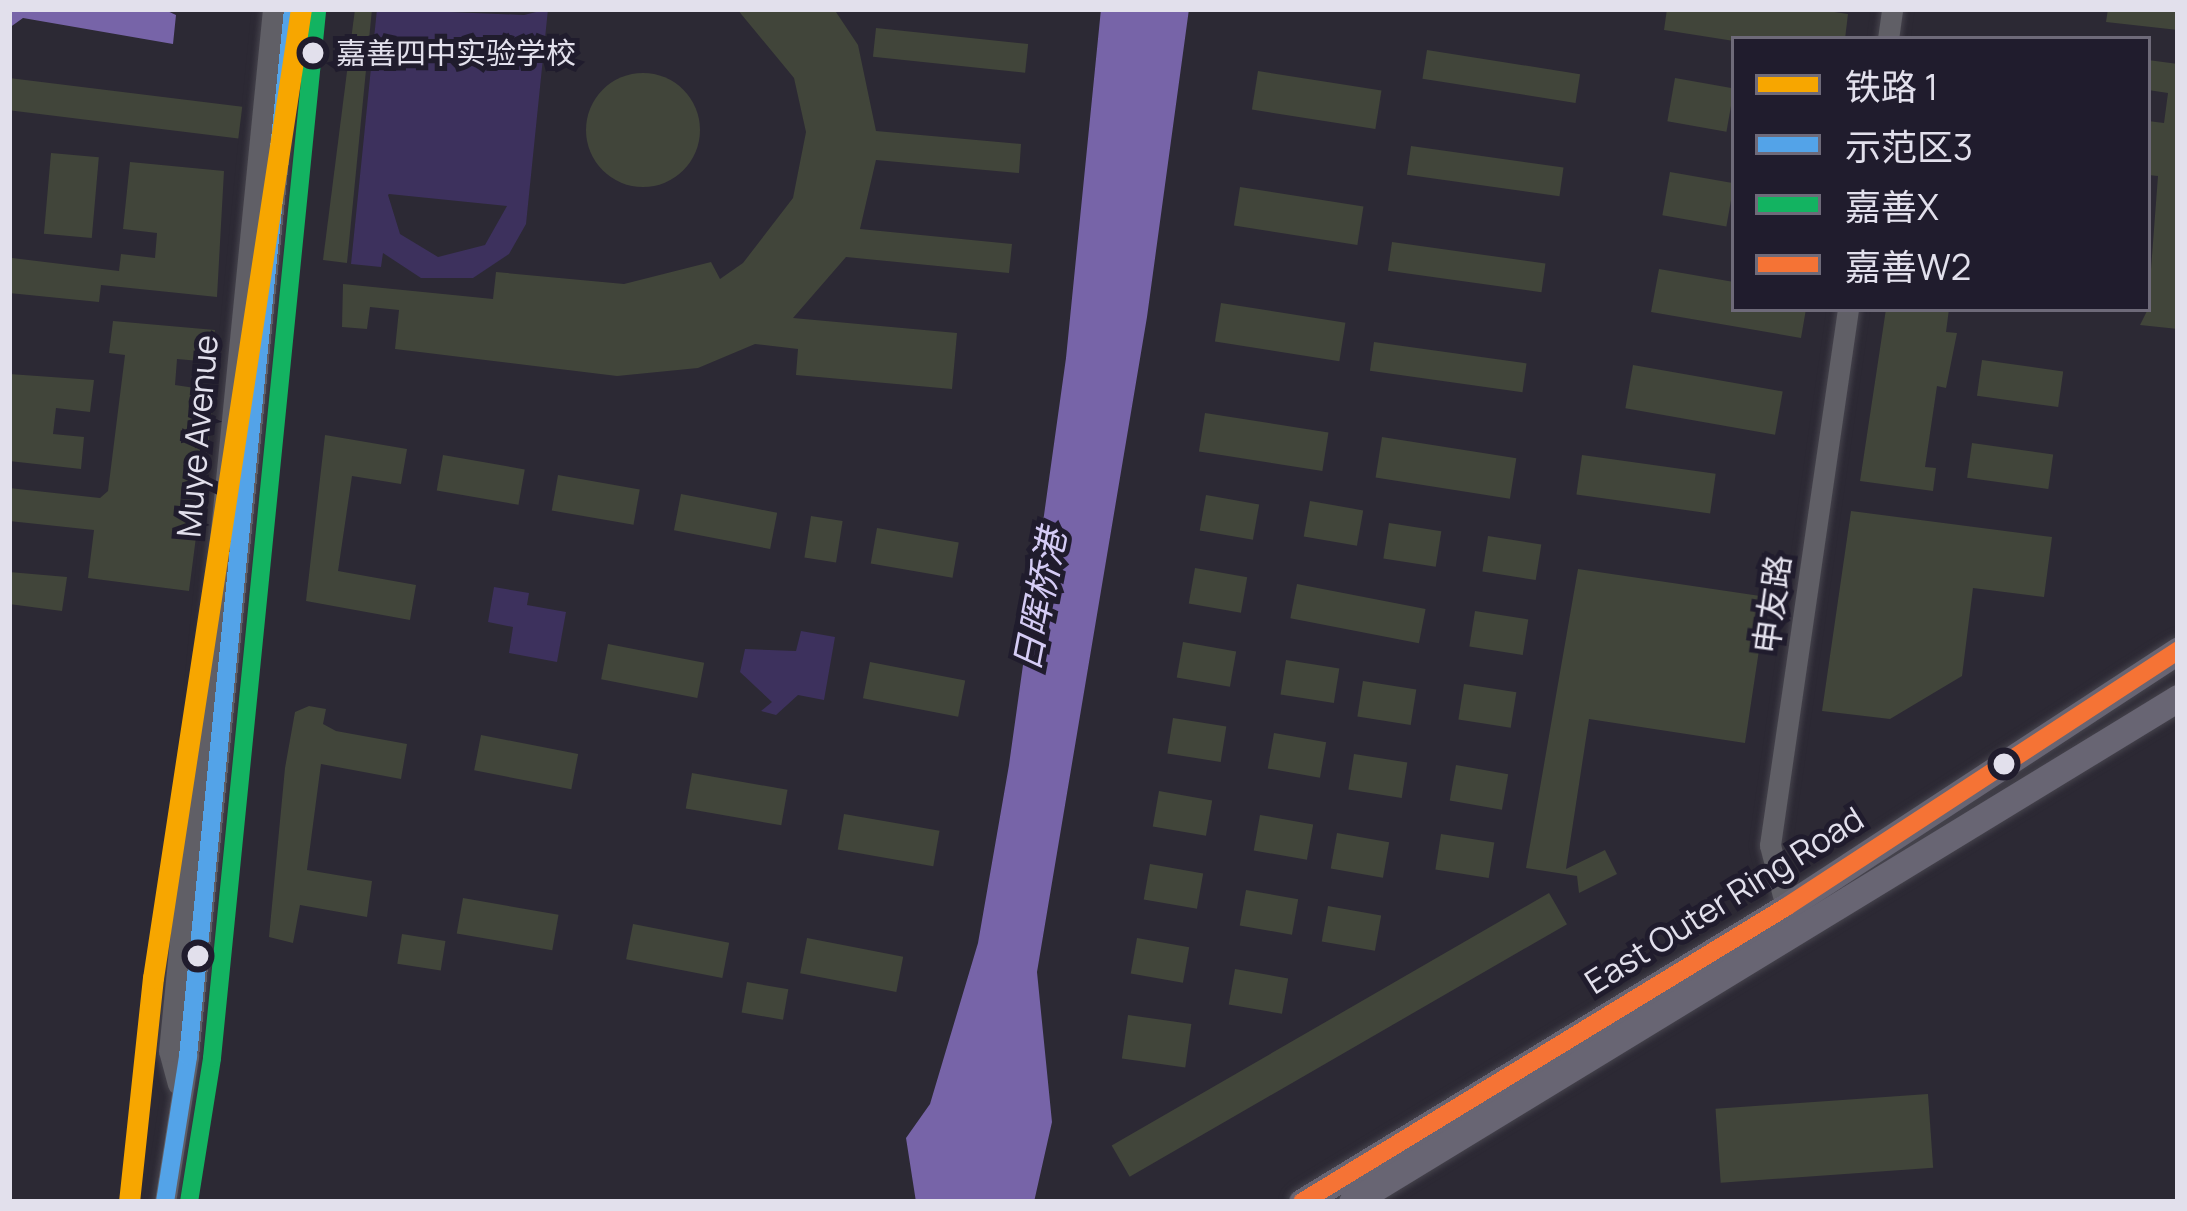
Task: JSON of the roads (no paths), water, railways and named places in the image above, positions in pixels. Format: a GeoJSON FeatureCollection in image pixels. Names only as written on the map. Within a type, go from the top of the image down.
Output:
{"type":"FeatureCollection","features":[{"type":"Feature","properties":{"kind":"highway","name":"East Outer Ring Road"},"geometry":{"type":"LineString","coordinates":[[1302,1202],[1786,907],[2178,650]]}},
{"type":"Feature","properties":{"kind":"highway","name":"East Outer Ring Road"},"geometry":{"type":"LineString","coordinates":[[1352,1202],[2178,698]]}},
{"type":"Feature","properties":{"kind":"main road","name":"Muye Avenue"},"geometry":{"type":"LineString","coordinates":[[178,1084],[170,1051],[273,9]]}},
{"type":"Feature","properties":{"kind":"main road","name":"Muye Avenue"},"geometry":{"type":"LineString","coordinates":[[165,1202],[178,1084],[193,1012],[293,9]]}},
{"type":"Feature","properties":{"kind":"main road","name":"申友路"},"geometry":{"type":"LineString","coordinates":[[1786,907],[1770,845],[1848,312]]}},
{"type":"Feature","properties":{"kind":"water"},"geometry":{"type":"Polygon","coordinates":[[[9,9],[163,9],[176,15],[173,44],[23,18],[9,28],[9,9]]]}},
{"type":"Feature","properties":{"kind":"water","name":"日晖桥港"},"geometry":{"type":"Polygon","coordinates":[[[1101,9],[1189,9],[1147,317],[1037,972],[1052,1122],[1034,1202],[916,1202],[906,1138],[930,1104],[978,943],[1009,765],[1066,358],[1101,9]]]}},
{"type":"Feature","properties":{"kind":"rail line","name":"1"},"geometry":{"type":"LineString","coordinates":[[129,1202],[153,978],[301,9]]}},
{"type":"Feature","properties":{"kind":"place","name":"嘉善四中实验学校"},"geometry":{"type":"Point","coordinates":[313,53]}}]}
